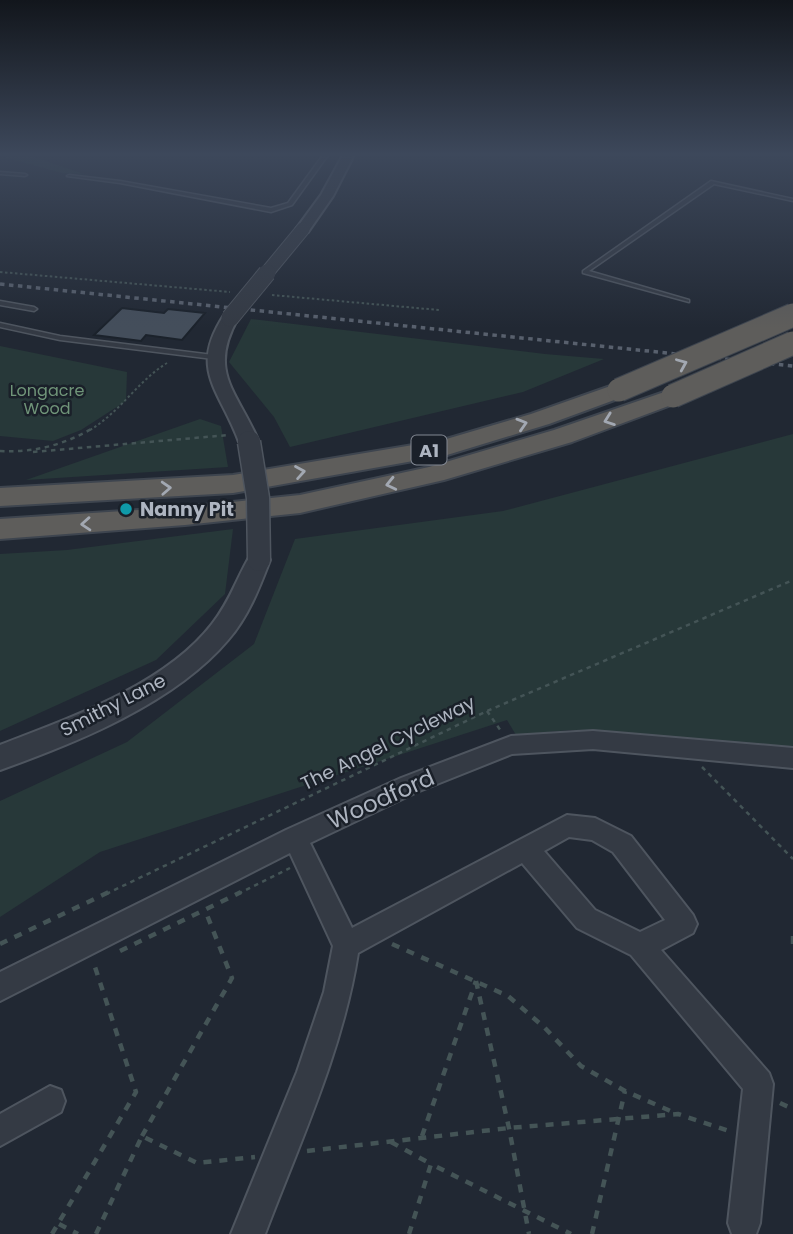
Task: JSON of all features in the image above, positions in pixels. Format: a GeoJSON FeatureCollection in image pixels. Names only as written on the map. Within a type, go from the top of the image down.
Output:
{"type":"FeatureCollection","features":[{"type":"Feature","properties":{"kind":"highway","name":"A1"},"geometry":{"type":"LineString","coordinates":[[0,497],[233,484],[447,447],[540,419],[619,390],[793,315]]}},
{"type":"Feature","properties":{"kind":"highway","name":"A1"},"geometry":{"type":"LineString","coordinates":[[0,529],[123,521],[300,504],[434,474],[563,436],[673,396],[793,343]]}},
{"type":"Feature","properties":{"kind":"street"},"geometry":{"type":"LineString","coordinates":[[214,356],[219,336],[230,318],[315,213]]}},
{"type":"Feature","properties":{"kind":"street","name":"Smithy Lane"},"geometry":{"type":"LineString","coordinates":[[0,758],[129,701],[186,665],[230,621],[249,590],[259,560],[258,499],[248,437],[216,377],[214,356]]}},
{"type":"Feature","properties":{"kind":"street","name":"Woodford"},"geometry":{"type":"LineString","coordinates":[[0,987],[300,849],[409,785],[511,745],[593,740],[793,758]]}},
{"type":"Feature","properties":{"kind":"street"},"geometry":{"type":"LineString","coordinates":[[248,1234],[316,1061],[357,939],[527,850],[567,826],[595,829],[622,844],[684,924],[640,946]]}},
{"type":"Feature","properties":{"kind":"street"},"geometry":{"type":"LineString","coordinates":[[300,849],[357,939]]}},
{"type":"Feature","properties":{"kind":"street"},"geometry":{"type":"LineString","coordinates":[[527,850],[586,919],[640,946],[758,1084],[744,1223]]}},
{"type":"Feature","properties":{"kind":"street"},"geometry":{"type":"LineString","coordinates":[[0,1131],[50,1101]]}},
{"type":"Feature","properties":{"kind":"lane"},"geometry":{"type":"LineString","coordinates":[[669,213],[585,272],[687,301]]}},
{"type":"Feature","properties":{"kind":"lane"},"geometry":{"type":"LineString","coordinates":[[0,303],[34,309]]}},
{"type":"Feature","properties":{"kind":"lane"},"geometry":{"type":"LineString","coordinates":[[0,325],[60,338],[214,356]]}},
{"type":"Feature","properties":{"kind":"path"},"geometry":{"type":"LineString","coordinates":[[0,272],[238,292]]}},
{"type":"Feature","properties":{"kind":"path"},"geometry":{"type":"LineString","coordinates":[[264,295],[439,310]]}},
{"type":"Feature","properties":{"kind":"path"},"geometry":{"type":"LineString","coordinates":[[26,452],[78,436],[93,428],[164,364],[190,354]]}},
{"type":"Feature","properties":{"kind":"path"},"geometry":{"type":"LineString","coordinates":[[0,452],[248,437]]}},
{"type":"Feature","properties":{"kind":"path","name":"The Angel Cycleway"},"geometry":{"type":"LineString","coordinates":[[0,944],[487,711],[793,580]]}},
{"type":"Feature","properties":{"kind":"path"},"geometry":{"type":"LineString","coordinates":[[487,711],[511,745]]}},
{"type":"Feature","properties":{"kind":"path"},"geometry":{"type":"LineString","coordinates":[[681,747],[793,859]]}},
{"type":"Feature","properties":{"kind":"path"},"geometry":{"type":"LineString","coordinates":[[119,952],[205,910],[300,849]]}},
{"type":"Feature","properties":{"kind":"path"},"geometry":{"type":"LineString","coordinates":[[96,1234],[142,1136],[232,978],[205,910]]}},
{"type":"Feature","properties":{"kind":"path"},"geometry":{"type":"LineString","coordinates":[[793,936],[793,947]]}},
{"type":"Feature","properties":{"kind":"path"},"geometry":{"type":"LineString","coordinates":[[357,939],[476,981],[508,996],[544,1027],[581,1066],[625,1091],[678,1114],[752,1139]]}},
{"type":"Feature","properties":{"kind":"path"},"geometry":{"type":"LineString","coordinates":[[52,1234],[136,1092],[94,964],[82,969]]}},
{"type":"Feature","properties":{"kind":"path"},"geometry":{"type":"LineString","coordinates":[[476,981],[509,1128],[529,1234]]}},
{"type":"Feature","properties":{"kind":"path"},"geometry":{"type":"LineString","coordinates":[[422,1137],[476,981]]}},
{"type":"Feature","properties":{"kind":"path"},"geometry":{"type":"LineString","coordinates":[[593,1233],[625,1091]]}},
{"type":"Feature","properties":{"kind":"path"},"geometry":{"type":"LineString","coordinates":[[142,1136],[197,1163],[509,1128],[678,1114]]}},
{"type":"Feature","properties":{"kind":"path"},"geometry":{"type":"LineString","coordinates":[[389,1141],[570,1234]]}},
{"type":"Feature","properties":{"kind":"path"},"geometry":{"type":"LineString","coordinates":[[409,1234],[431,1164]]}},
{"type":"Feature","properties":{"kind":"path"},"geometry":{"type":"LineString","coordinates":[[59,1224],[78,1234]]}},
{"type":"Feature","properties":{"kind":"green space"},"geometry":{"type":"Polygon","coordinates":[[[251,319],[604,359],[523,392],[290,447],[274,417],[229,362],[251,319]]]}},
{"type":"Feature","properties":{"kind":"green space","name":"Longacre Wood"},"geometry":{"type":"Polygon","coordinates":[[[0,346],[127,372],[126,401],[81,430],[53,441],[0,436],[0,346]]]}},
{"type":"Feature","properties":{"kind":"green space"},"geometry":{"type":"Polygon","coordinates":[[[200,419],[221,426],[228,467],[26,480],[200,419]]]}},
{"type":"Feature","properties":{"kind":"green space"},"geometry":{"type":"Polygon","coordinates":[[[793,434],[793,748],[570,730],[516,735],[507,720],[100,852],[0,917],[0,801],[127,742],[254,644],[295,539],[503,511],[793,434]]]}},
{"type":"Feature","properties":{"kind":"green space"},"geometry":{"type":"Polygon","coordinates":[[[233,529],[225,594],[156,660],[0,731],[0,554],[67,550],[233,529]]]}},
{"type":"Feature","properties":{"kind":"building"},"geometry":{"type":"Polygon","coordinates":[[[122,308],[164,313],[168,309],[205,313],[182,340],[146,335],[141,341],[94,335],[122,308]]]}},
{"type":"Feature","properties":{"kind":"railway"},"geometry":{"type":"LineString","coordinates":[[0,284],[793,366]]}},
{"type":"Feature","properties":{"kind":"place","name":"Nanny Pit"},"geometry":{"type":"Point","coordinates":[126,509]}}]}
